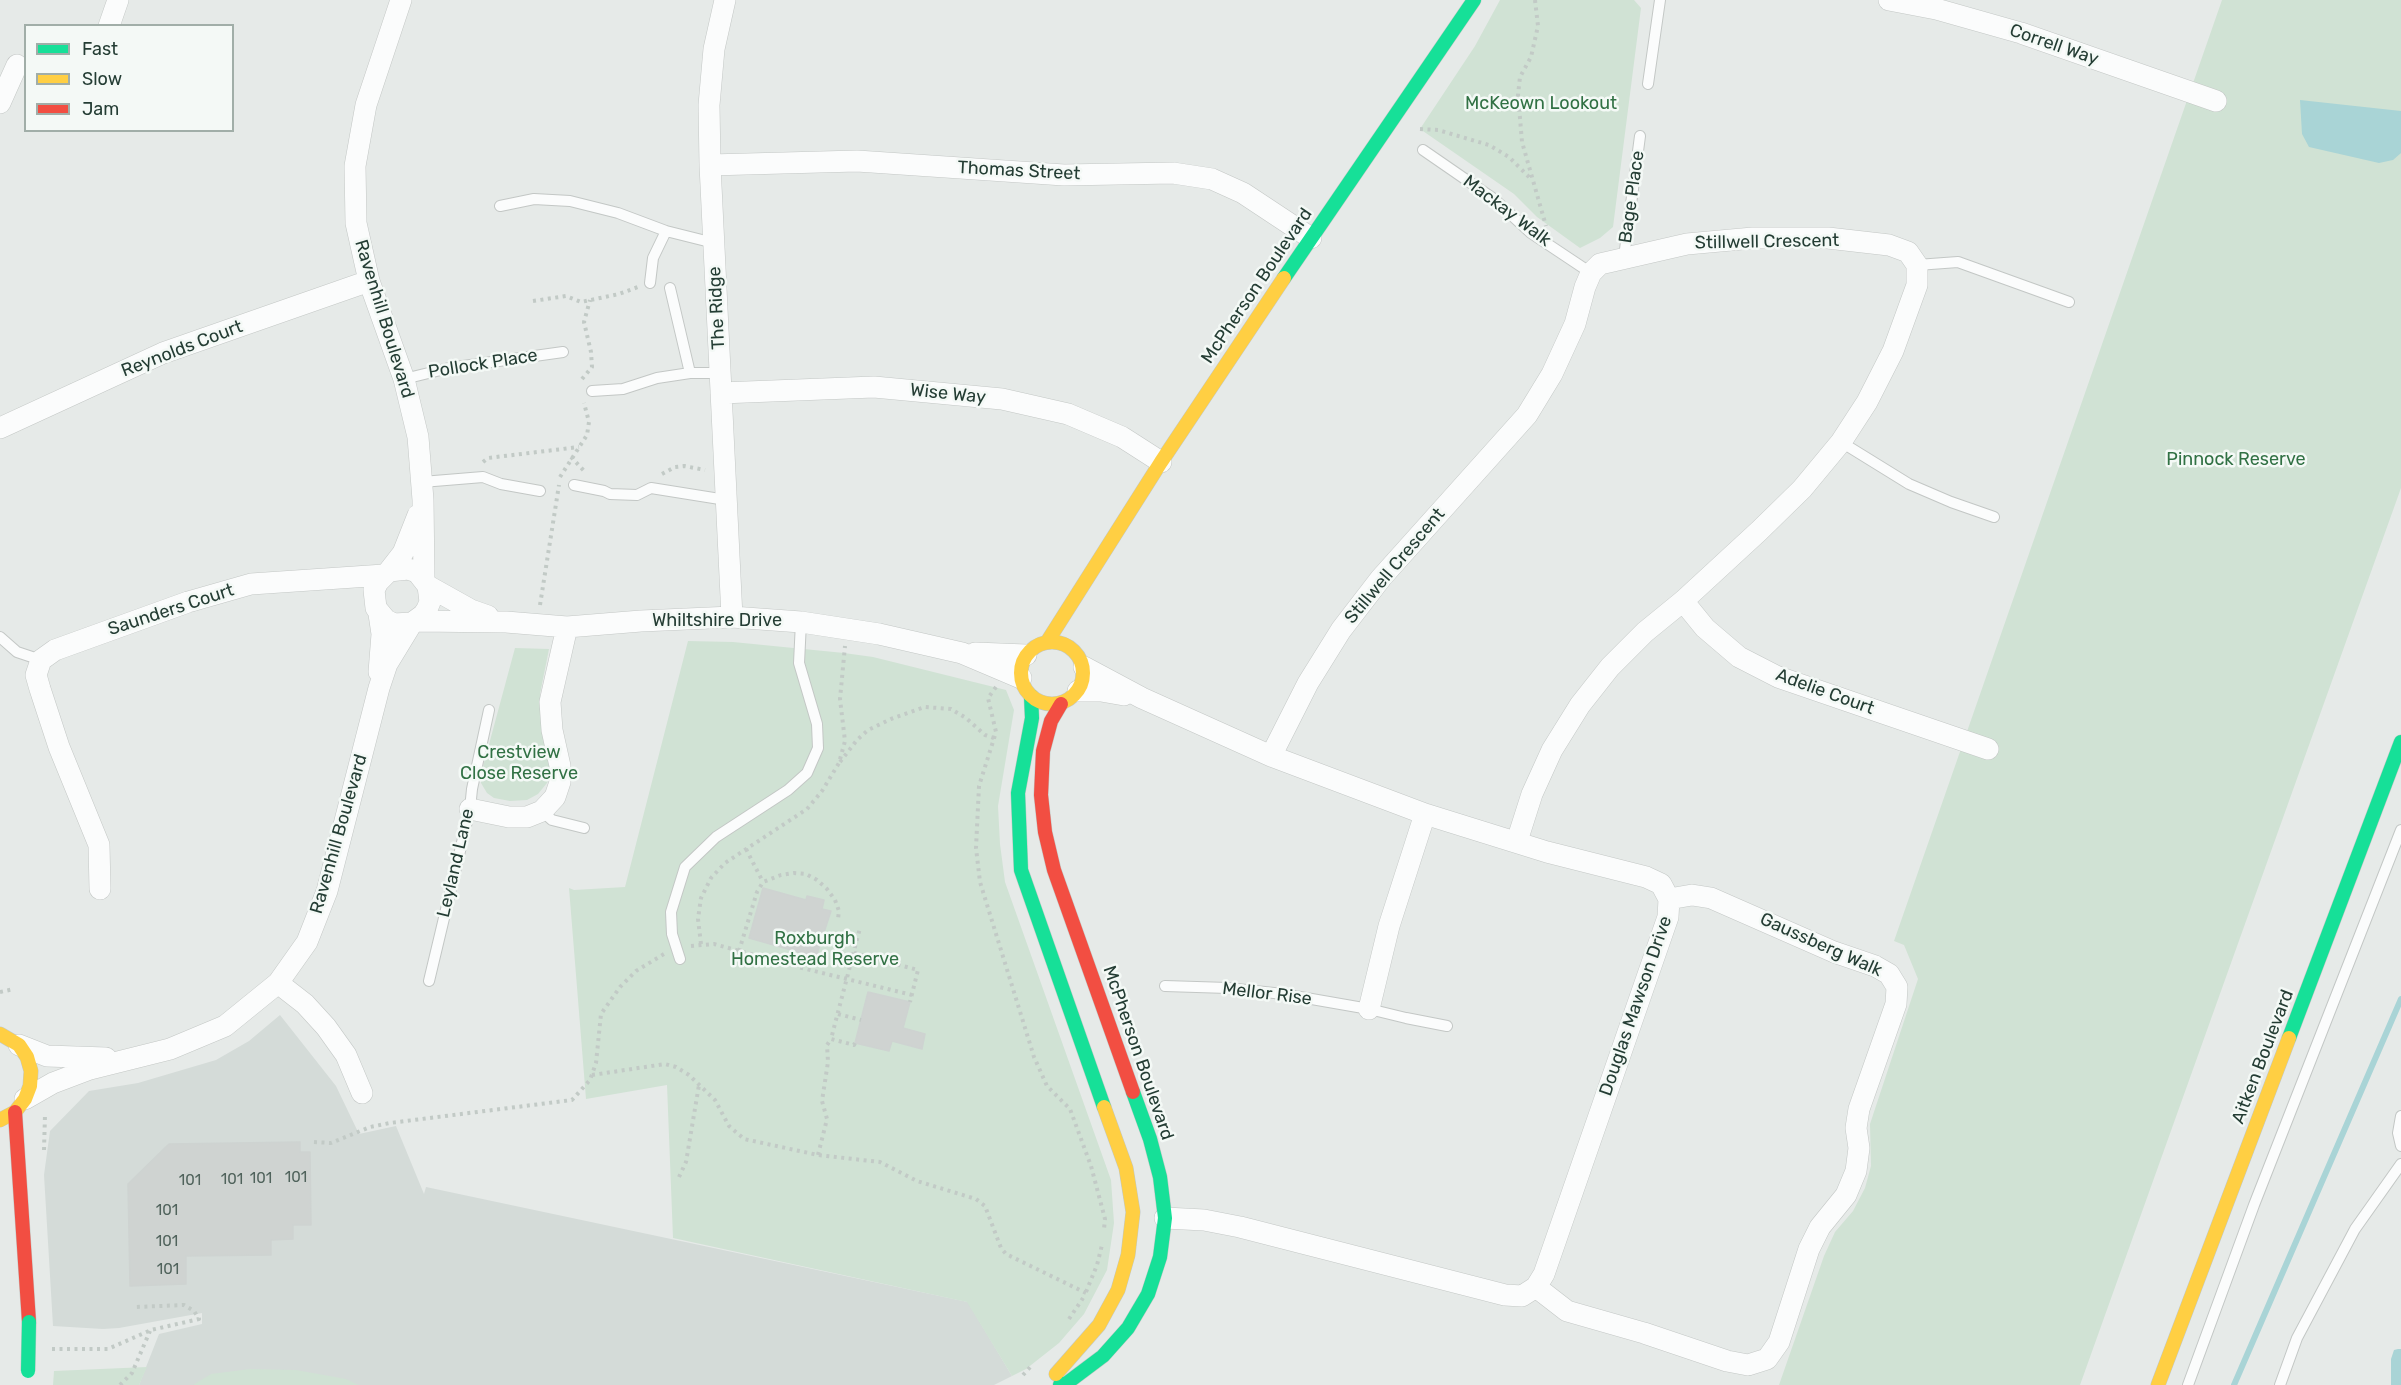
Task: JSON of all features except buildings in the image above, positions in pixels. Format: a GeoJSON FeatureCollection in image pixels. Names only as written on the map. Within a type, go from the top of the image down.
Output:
{"type":"FeatureCollection","features":[{"type":"Feature","properties":{"kind":"street"},"geometry":{"type":"LineString","coordinates":[[110,24],[118,0]]}},
{"type":"Feature","properties":{"kind":"street","name":"Ravenhill Boulevard"},"geometry":{"type":"LineString","coordinates":[[401,0],[366,105],[355,165],[356,223],[369,282],[404,379],[418,437],[426,582]]}},
{"type":"Feature","properties":{"kind":"street","name":"The Ridge"},"geometry":{"type":"LineString","coordinates":[[725,0],[714,49],[709,105],[732,617]]}},
{"type":"Feature","properties":{"kind":"street","name":"McPherson Boulevard"},"geometry":{"type":"LineString","coordinates":[[1462,16],[1468,0]]}},
{"type":"Feature","properties":{"kind":"street","name":"McPherson Boulevard"},"geometry":{"type":"LineString","coordinates":[[1047,642],[1161,462],[1474,0]]}},
{"type":"Feature","properties":{"kind":"street","name":"Correll Way"},"geometry":{"type":"LineString","coordinates":[[1889,0],[1936,9],[2021,33],[2216,101]]}},
{"type":"Feature","properties":{"kind":"street"},"geometry":{"type":"LineString","coordinates":[[0,103],[14,63]]}},
{"type":"Feature","properties":{"kind":"street","name":"Thomas Street"},"geometry":{"type":"LineString","coordinates":[[710,165],[857,161],[1052,174],[1173,173],[1212,179],[1244,193],[1311,238]]}},
{"type":"Feature","properties":{"kind":"street","name":"Stillwell Crescent"},"geometry":{"type":"LineString","coordinates":[[1271,756],[1308,683],[1341,630],[1381,578],[1527,415],[1552,374],[1575,324],[1591,273],[1600,264],[1688,244],[1753,238],[1828,238],[1889,245],[1908,252],[1917,265]]}},
{"type":"Feature","properties":{"kind":"street"},"geometry":{"type":"LineString","coordinates":[[1517,841],[1532,794],[1552,750],[1580,705],[1617,660],[1802,489],[1841,442],[1868,402],[1893,351],[1917,285],[1917,265]]}},
{"type":"Feature","properties":{"kind":"street","name":"Reynolds Court"},"geometry":{"type":"LineString","coordinates":[[0,428],[163,353],[369,282]]}},
{"type":"Feature","properties":{"kind":"street","name":"Wise Way"},"geometry":{"type":"LineString","coordinates":[[721,383],[874,387],[1002,399],[1068,414],[1122,437],[1161,462]]}},
{"type":"Feature","properties":{"kind":"street","name":"Ravenhill Boulevard"},"geometry":{"type":"LineString","coordinates":[[386,573],[403,553],[422,491]]}},
{"type":"Feature","properties":{"kind":"street"},"geometry":{"type":"LineString","coordinates":[[408,569],[417,572],[426,582],[430,602],[423,615],[415,622],[394,624],[377,611],[374,590],[386,573],[408,569]]}},
{"type":"Feature","properties":{"kind":"street","name":"Saunders Court"},"geometry":{"type":"LineString","coordinates":[[41,660],[55,650],[188,602],[251,584],[386,573]]}},
{"type":"Feature","properties":{"kind":"street","name":"Saunders Court"},"geometry":{"type":"LineString","coordinates":[[307,580],[338,586],[358,594],[377,611]]}},
{"type":"Feature","properties":{"kind":"street","name":"McPherson Boulevard"},"geometry":{"type":"LineString","coordinates":[[1079,659],[1075,627],[1087,580]]}},
{"type":"Feature","properties":{"kind":"street","name":"Whiltshire Drive"},"geometry":{"type":"LineString","coordinates":[[426,582],[471,610],[506,622]]}},
{"type":"Feature","properties":{"kind":"street","name":"Adelie Court"},"geometry":{"type":"LineString","coordinates":[[1683,601],[1705,628],[1748,662],[1778,676],[1988,749]]}},
{"type":"Feature","properties":{"kind":"street","name":"Ravenhill Boulevard"},"geometry":{"type":"LineString","coordinates":[[377,611],[382,634],[378,688]]}},
{"type":"Feature","properties":{"kind":"street","name":"Whiltshire Drive"},"geometry":{"type":"LineString","coordinates":[[415,622],[506,622],[567,627],[732,617],[801,622],[879,634],[962,653],[1026,655]]}},
{"type":"Feature","properties":{"kind":"street","name":"Ravenhill Boulevard"},"geometry":{"type":"LineString","coordinates":[[20,1106],[53,1083],[90,1069],[170,1049],[225,1026],[279,983],[307,942],[327,891],[378,688],[387,664],[415,622]]}},
{"type":"Feature","properties":{"kind":"street"},"geometry":{"type":"LineString","coordinates":[[470,809],[509,818],[527,817],[542,811],[555,797],[560,782],[560,766],[552,730],[550,702],[567,627]]}},
{"type":"Feature","properties":{"kind":"street"},"geometry":{"type":"LineString","coordinates":[[1047,642],[1058,642],[1079,659],[1084,678],[1078,691],[1061,704],[1039,702],[1019,682],[1021,666],[1026,655],[1034,647],[1047,642]]}},
{"type":"Feature","properties":{"kind":"street","name":"Whiltshire Drive"},"geometry":{"type":"LineString","coordinates":[[962,653],[1019,682]]}},
{"type":"Feature","properties":{"kind":"street","name":"Douglas Mawson Drive"},"geometry":{"type":"LineString","coordinates":[[1079,659],[1142,698],[1271,756],[1425,814],[1547,852],[1646,877],[1661,884],[1670,898],[1668,917],[1544,1274],[1536,1287]]}},
{"type":"Feature","properties":{"kind":"street"},"geometry":{"type":"LineString","coordinates":[[41,660],[36,675],[40,689],[59,747],[99,844],[100,889]]}},
{"type":"Feature","properties":{"kind":"street","name":"McPherson Boulevard"},"geometry":{"type":"LineString","coordinates":[[1019,682],[1032,718],[1018,793],[1017,833],[1021,870],[1123,1159],[1133,1212],[1128,1255],[1118,1290],[1099,1326],[1063,1381]]}},
{"type":"Feature","properties":{"kind":"street","name":"Douglas Mawson Drive"},"geometry":{"type":"LineString","coordinates":[[1078,691],[1101,691],[1142,698]]}},
{"type":"Feature","properties":{"kind":"street","name":"McPherson Boulevard"},"geometry":{"type":"LineString","coordinates":[[1041,1385],[1063,1381],[1103,1356],[1128,1328],[1148,1294],[1160,1257],[1165,1218],[1160,1177],[1150,1139],[1054,870],[1045,832],[1041,795],[1043,752],[1050,722],[1061,704]]}},
{"type":"Feature","properties":{"kind":"street","name":"Aitken Boulevard"},"geometry":{"type":"LineString","coordinates":[[2158,1385],[2401,742]]}},
{"type":"Feature","properties":{"kind":"street"},"geometry":{"type":"LineString","coordinates":[[1369,1009],[1389,926],[1425,814]]}},
{"type":"Feature","properties":{"kind":"street","name":"Gaussberg Walk"},"geometry":{"type":"LineString","coordinates":[[1536,1287],[1549,1300],[1567,1311],[1644,1333],[1727,1361],[1748,1365],[1767,1359],[1779,1342],[1809,1249],[1820,1227],[1846,1195],[1856,1171],[1859,1148],[1856,1128],[1859,1109],[1896,1004],[1897,987],[1889,974],[1875,966],[1834,952],[1712,898],[1692,896],[1670,898]]}},
{"type":"Feature","properties":{"kind":"street"},"geometry":{"type":"LineString","coordinates":[[279,983],[305,1004],[326,1027],[346,1055],[362,1093]]}},
{"type":"Feature","properties":{"kind":"street"},"geometry":{"type":"LineString","coordinates":[[0,1120],[20,1106],[30,1086],[31,1071],[27,1057],[9,1036]]}},
{"type":"Feature","properties":{"kind":"street","name":"Ravenhill Boulevard"},"geometry":{"type":"LineString","coordinates":[[9,1036],[47,1056],[131,1059]]}},
{"type":"Feature","properties":{"kind":"street"},"geometry":{"type":"LineString","coordinates":[[20,1106],[30,1322],[27,1385]]}},
{"type":"Feature","properties":{"kind":"street"},"geometry":{"type":"LineString","coordinates":[[1165,1218],[1204,1220],[1240,1227],[1505,1295],[1522,1296],[1536,1287]]}},
{"type":"Feature","properties":{"kind":"lane"},"geometry":{"type":"LineString","coordinates":[[1648,84],[1660,0]]}},
{"type":"Feature","properties":{"kind":"lane","name":"Bage Place"},"geometry":{"type":"LineString","coordinates":[[1624,257],[1640,136]]}},
{"type":"Feature","properties":{"kind":"lane","name":"Mackay Walk"},"geometry":{"type":"LineString","coordinates":[[1423,150],[1494,199],[1531,233],[1591,273]]}},
{"type":"Feature","properties":{"kind":"lane"},"geometry":{"type":"LineString","coordinates":[[500,206],[534,199],[570,201],[618,213],[666,231],[714,243]]}},
{"type":"Feature","properties":{"kind":"lane"},"geometry":{"type":"LineString","coordinates":[[650,283],[653,258],[666,231]]}},
{"type":"Feature","properties":{"kind":"lane"},"geometry":{"type":"LineString","coordinates":[[1917,265],[1958,262],[2069,302]]}},
{"type":"Feature","properties":{"kind":"lane"},"geometry":{"type":"LineString","coordinates":[[670,288],[690,372]]}},
{"type":"Feature","properties":{"kind":"lane","name":"Pollock Place"},"geometry":{"type":"LineString","coordinates":[[404,379],[449,368],[563,352]]}},
{"type":"Feature","properties":{"kind":"lane"},"geometry":{"type":"LineString","coordinates":[[587,390],[623,389],[657,378],[690,372],[721,383]]}},
{"type":"Feature","properties":{"kind":"lane"},"geometry":{"type":"LineString","coordinates":[[1841,442],[1909,484],[1994,517]]}},
{"type":"Feature","properties":{"kind":"lane"},"geometry":{"type":"LineString","coordinates":[[422,491],[478,477],[540,491]]}},
{"type":"Feature","properties":{"kind":"lane"},"geometry":{"type":"LineString","coordinates":[[574,485],[604,490],[610,494],[637,495],[651,488],[726,500]]}},
{"type":"Feature","properties":{"kind":"lane"},"geometry":{"type":"LineString","coordinates":[[678,954],[672,934],[671,912],[685,867],[716,837],[788,790],[807,773],[818,748],[817,724],[800,663],[801,622]]}},
{"type":"Feature","properties":{"kind":"lane"},"geometry":{"type":"LineString","coordinates":[[0,637],[17,652],[41,660]]}},
{"type":"Feature","properties":{"kind":"lane","name":"Leyland Lane"},"geometry":{"type":"LineString","coordinates":[[429,981],[470,809],[472,789],[489,710]]}},
{"type":"Feature","properties":{"kind":"lane"},"geometry":{"type":"LineString","coordinates":[[542,811],[552,820],[584,828]]}},
{"type":"Feature","properties":{"kind":"lane"},"geometry":{"type":"LineString","coordinates":[[2188,1385],[2254,1205],[2401,830]]}},
{"type":"Feature","properties":{"kind":"lane","name":"Mellor Rise"},"geometry":{"type":"LineString","coordinates":[[1165,986],[1228,988],[1283,994],[1447,1026]]}},
{"type":"Feature","properties":{"kind":"lane"},"geometry":{"type":"LineString","coordinates":[[2401,1116],[2398,1133],[2401,1146]]}},
{"type":"Feature","properties":{"kind":"lane"},"geometry":{"type":"LineString","coordinates":[[2280,1385],[2298,1338],[2355,1229],[2401,1164]]}},
{"type":"Feature","properties":{"kind":"path"},"geometry":{"type":"LineString","coordinates":[[1535,0],[1538,26],[1531,57],[1520,77],[1518,94],[1522,142],[1553,247]]}},
{"type":"Feature","properties":{"kind":"path"},"geometry":{"type":"LineString","coordinates":[[1420,129],[1438,130],[1489,145],[1509,157],[1532,181]]}},
{"type":"Feature","properties":{"kind":"path"},"geometry":{"type":"LineString","coordinates":[[533,302],[566,296],[581,302],[619,294],[650,283]]}},
{"type":"Feature","properties":{"kind":"path"},"geometry":{"type":"LineString","coordinates":[[587,390],[582,379],[592,367],[584,322],[590,300]]}},
{"type":"Feature","properties":{"kind":"path"},"geometry":{"type":"LineString","coordinates":[[537,624],[560,477],[587,435],[589,422],[584,401]]}},
{"type":"Feature","properties":{"kind":"path"},"geometry":{"type":"LineString","coordinates":[[478,477],[481,464],[488,459],[579,447]]}},
{"type":"Feature","properties":{"kind":"path"},"geometry":{"type":"LineString","coordinates":[[571,457],[593,478]]}},
{"type":"Feature","properties":{"kind":"path"},"geometry":{"type":"LineString","coordinates":[[658,475],[675,467],[684,466],[705,470]]}},
{"type":"Feature","properties":{"kind":"path"},"geometry":{"type":"LineString","coordinates":[[1019,682],[988,698],[996,732],[979,786],[976,848],[980,882],[1034,1057],[1047,1086],[1070,1109],[1091,1166],[1105,1219],[1104,1240],[1084,1297],[1106,1312]]}},
{"type":"Feature","properties":{"kind":"path"},"geometry":{"type":"LineString","coordinates":[[839,763],[868,730],[925,707],[951,709],[966,718],[985,735],[994,738]]}},
{"type":"Feature","properties":{"kind":"path"},"geometry":{"type":"LineString","coordinates":[[746,849],[764,882]]}},
{"type":"Feature","properties":{"kind":"path"},"geometry":{"type":"LineString","coordinates":[[739,951],[757,892],[764,882],[794,873],[806,874],[827,889],[839,911],[838,919]]}},
{"type":"Feature","properties":{"kind":"path"},"geometry":{"type":"LineString","coordinates":[[818,1155],[827,1119],[822,1101],[828,1062],[827,1045],[831,1039],[860,928]]}},
{"type":"Feature","properties":{"kind":"path"},"geometry":{"type":"LineString","coordinates":[[314,1142],[331,1143],[370,1127],[390,1123],[572,1100],[592,1075],[596,1063],[601,1014],[620,987],[636,970],[655,958],[714,944],[912,995]]}},
{"type":"Feature","properties":{"kind":"path"},"geometry":{"type":"LineString","coordinates":[[854,953],[918,970],[910,1002]]}},
{"type":"Feature","properties":{"kind":"path"},"geometry":{"type":"LineString","coordinates":[[0,992],[14,989]]}},
{"type":"Feature","properties":{"kind":"path"},"geometry":{"type":"LineString","coordinates":[[838,1014],[861,1020]]}},
{"type":"Feature","properties":{"kind":"path"},"geometry":{"type":"LineString","coordinates":[[831,1039],[854,1045],[855,1043]]}},
{"type":"Feature","properties":{"kind":"path"},"geometry":{"type":"LineString","coordinates":[[592,1075],[664,1065],[676,1067],[715,1100],[729,1126],[744,1139],[818,1155],[880,1162],[917,1181],[976,1199],[985,1206],[1001,1248],[1006,1254],[1086,1292]]}},
{"type":"Feature","properties":{"kind":"path"},"geometry":{"type":"LineString","coordinates":[[679,1177],[686,1162],[699,1085]]}},
{"type":"Feature","properties":{"kind":"path"},"geometry":{"type":"LineString","coordinates":[[44,1152],[45,1116],[49,1108]]}},
{"type":"Feature","properties":{"kind":"path"},"geometry":{"type":"LineString","coordinates":[[43,1350],[108,1349],[150,1330],[199,1319],[194,1311],[184,1305],[136,1306]]}},
{"type":"Feature","properties":{"kind":"path"},"geometry":{"type":"LineString","coordinates":[[120,1385],[132,1373],[150,1330]]}},
{"type":"Feature","properties":{"kind":"shaded area"},"geometry":{"type":"Polygon","coordinates":[[[280,1015],[336,1086],[359,1134],[396,1126],[424,1194],[426,1187],[968,1302],[1012,1376],[994,1385],[139,1385],[159,1334],[202,1324],[202,1313],[119,1328],[53,1326],[44,1175],[50,1131],[89,1091],[138,1083],[216,1060],[249,1041],[280,1015]]]}},
{"type":"Feature","properties":{"kind":"green space","name":"McKeown Lookout"},"geometry":{"type":"Polygon","coordinates":[[[1500,0],[1634,0],[1641,8],[1613,227],[1600,238],[1580,248],[1537,217],[1514,194],[1420,129],[1475,46],[1500,0]]]}},
{"type":"Feature","properties":{"kind":"green space","name":"Pinnock Reserve"},"geometry":{"type":"Polygon","coordinates":[[[2222,0],[2401,0],[2401,488],[2080,1385],[1779,1385],[1824,1256],[1835,1232],[1853,1211],[1865,1188],[1871,1166],[1870,1124],[1918,979],[1904,945],[1894,941],[2222,0]]]}},
{"type":"Feature","properties":{"kind":"green space","name":"Roxburgh Homestead Reserve"},"geometry":{"type":"Polygon","coordinates":[[[688,641],[733,642],[873,657],[1006,690],[1014,710],[998,806],[1005,882],[1111,1180],[1114,1223],[1107,1270],[1084,1314],[1059,1343],[1026,1369],[1012,1376],[967,1302],[673,1238],[667,1085],[586,1099],[569,888],[574,890],[625,887],[688,641]]]}},
{"type":"Feature","properties":{"kind":"green space","name":"Crestview Close Reserve"},"geometry":{"type":"Polygon","coordinates":[[[515,648],[549,649],[540,694],[542,723],[552,772],[538,794],[527,800],[510,801],[494,798],[487,793],[481,783],[481,774],[515,648]]]}},
{"type":"Feature","properties":{"kind":"green space"},"geometry":{"type":"Polygon","coordinates":[[[147,1367],[139,1385],[53,1385],[54,1371],[147,1367]]]}},
{"type":"Feature","properties":{"kind":"green space"},"geometry":{"type":"Polygon","coordinates":[[[250,1369],[296,1370],[346,1379],[358,1385],[193,1385],[211,1374],[250,1369]]]}},
{"type":"Feature","properties":{"kind":"water"},"geometry":{"type":"Polygon","coordinates":[[[2300,100],[2401,111],[2401,153],[2393,160],[2379,163],[2309,147],[2302,134],[2300,100]]]}},
{"type":"Feature","properties":{"kind":"water"},"geometry":{"type":"Polygon","coordinates":[[[2401,1349],[2401,1385],[2391,1385],[2391,1359],[2394,1350],[2401,1349]]]}},
{"type":"Feature","properties":{"kind":"waterway"},"geometry":{"type":"LineString","coordinates":[[2234,1385],[2401,999]]}},
{"type":"Feature","properties":{"kind":"traffic: fast"},"geometry":{"type":"LineString","coordinates":[[1284,278],[1474,0]]}},
{"type":"Feature","properties":{"kind":"traffic: fast"},"geometry":{"type":"LineString","coordinates":[[1031,696],[1032,718],[1018,793],[1021,870],[1104,1107]]}},
{"type":"Feature","properties":{"kind":"traffic: fast"},"geometry":{"type":"LineString","coordinates":[[2289,1038],[2401,742]]}},
{"type":"Feature","properties":{"kind":"traffic: fast"},"geometry":{"type":"LineString","coordinates":[[1060,1385],[1067,1383],[1103,1356],[1128,1328],[1148,1294],[1160,1257],[1165,1218],[1160,1177],[1150,1139],[1133,1092]]}},
{"type":"Feature","properties":{"kind":"traffic: fast"},"geometry":{"type":"LineString","coordinates":[[28,1371],[29,1322]]}},
{"type":"Feature","properties":{"kind":"traffic: slow"},"geometry":{"type":"LineString","coordinates":[[1047,642],[1161,462],[1284,278]]}},
{"type":"Feature","properties":{"kind":"traffic: slow"},"geometry":{"type":"LineString","coordinates":[[1046,642],[1058,642],[1074,651],[1081,661],[1083,673],[1081,685],[1074,695],[1058,704],[1046,704],[1035,699],[1026,690],[1021,679],[1021,667],[1026,656],[1035,647],[1046,642]]}},
{"type":"Feature","properties":{"kind":"traffic: slow"},"geometry":{"type":"LineString","coordinates":[[0,1034],[19,1045],[27,1057],[31,1071],[30,1086],[25,1099],[15,1112],[0,1120]]}},
{"type":"Feature","properties":{"kind":"traffic: slow"},"geometry":{"type":"LineString","coordinates":[[2158,1385],[2289,1038]]}},
{"type":"Feature","properties":{"kind":"traffic: slow"},"geometry":{"type":"LineString","coordinates":[[1056,1374],[1099,1325],[1118,1290],[1128,1255],[1133,1212],[1126,1168],[1104,1107]]}},
{"type":"Feature","properties":{"kind":"traffic: jam"},"geometry":{"type":"LineString","coordinates":[[1061,704],[1051,721],[1043,751],[1041,795],[1045,832],[1054,870],[1133,1092]]}},
{"type":"Feature","properties":{"kind":"traffic: jam"},"geometry":{"type":"LineString","coordinates":[[15,1112],[29,1322]]}}]}
